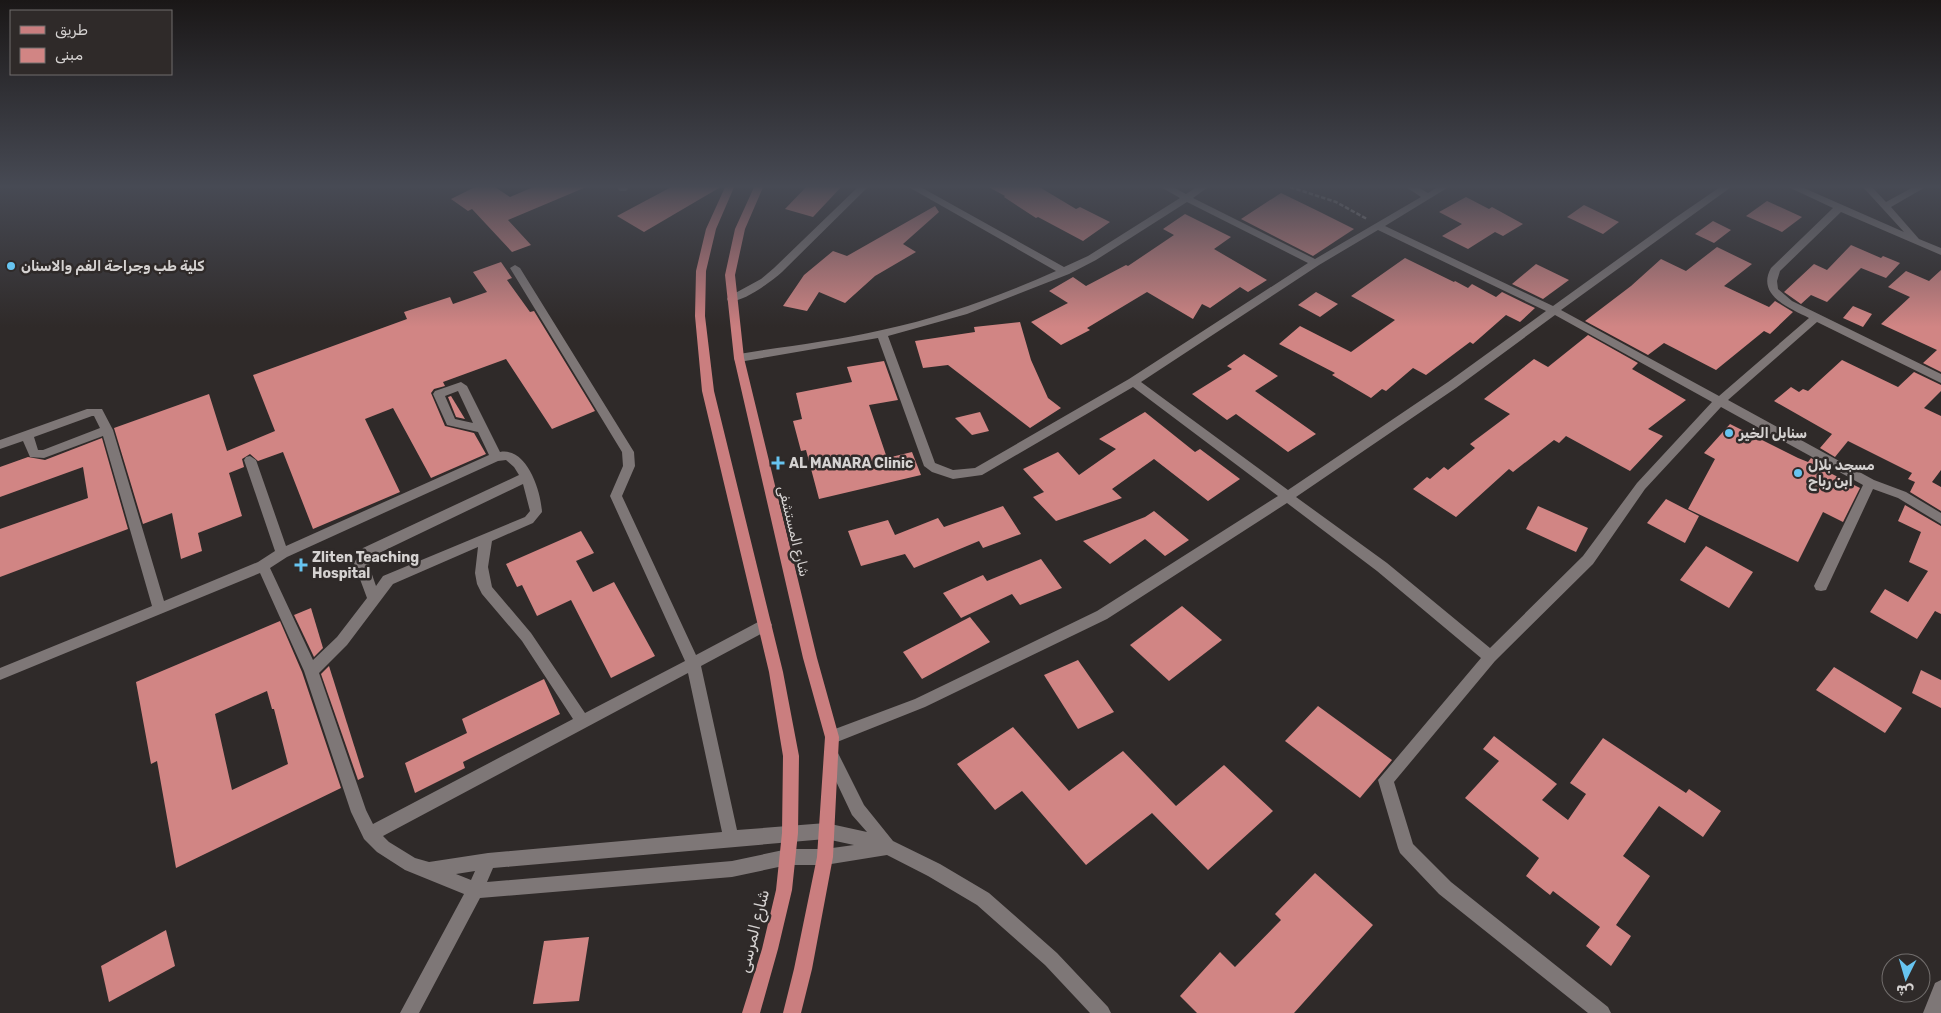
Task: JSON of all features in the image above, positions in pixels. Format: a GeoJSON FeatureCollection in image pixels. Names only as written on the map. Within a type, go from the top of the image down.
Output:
{"type":"FeatureCollection","features":[{"type":"Feature","properties":{"kind":"main road"},"geometry":{"type":"LineString","coordinates":[[710,232],[701,271],[700,316],[708,391],[776,672],[791,756],[788,857]]}},
{"type":"Feature","properties":{"kind":"main road","name":"شارع المستشفى"},"geometry":{"type":"LineString","coordinates":[[739,232],[730,275],[739,358],[810,658],[832,737],[825,857]]}},
{"type":"Feature","properties":{"kind":"main road","name":"شارع المرسى"},"geometry":{"type":"LineString","coordinates":[[751,1013],[779,910],[788,857]]}},
{"type":"Feature","properties":{"kind":"main road"},"geometry":{"type":"LineString","coordinates":[[792,1013],[805,960],[825,857]]}},
{"type":"Feature","properties":{"kind":"street"},"geometry":{"type":"LineString","coordinates":[[732,299],[765,281],[817,232]]}},
{"type":"Feature","properties":{"kind":"street"},"geometry":{"type":"LineString","coordinates":[[997,232],[1065,272]]}},
{"type":"Feature","properties":{"kind":"street"},"geometry":{"type":"LineString","coordinates":[[739,358],[882,334],[963,312],[1065,272],[1092,258],[1132,232]]}},
{"type":"Feature","properties":{"kind":"street"},"geometry":{"type":"LineString","coordinates":[[1254,232],[1315,263]]}},
{"type":"Feature","properties":{"kind":"street"},"geometry":{"type":"LineString","coordinates":[[882,334],[930,466],[939,472],[949,475],[978,472],[1133,382],[1315,263],[1367,232]]}},
{"type":"Feature","properties":{"kind":"street"},"geometry":{"type":"LineString","coordinates":[[1391,232],[1553,310],[1870,483],[1902,495],[1941,519]]}},
{"type":"Feature","properties":{"kind":"street"},"geometry":{"type":"LineString","coordinates":[[832,737],[920,703],[1102,615],[1287,497],[1452,385],[1661,232]]}},
{"type":"Feature","properties":{"kind":"street"},"geometry":{"type":"LineString","coordinates":[[1814,232],[1775,270],[1770,281],[1781,298],[1815,318],[1941,379]]}},
{"type":"Feature","properties":{"kind":"street"},"geometry":{"type":"LineString","coordinates":[[1895,232],[1941,252]]}},
{"type":"Feature","properties":{"kind":"street"},"geometry":{"type":"LineString","coordinates":[[1909,232],[1918,242]]}},
{"type":"Feature","properties":{"kind":"street"},"geometry":{"type":"LineString","coordinates":[[515,268],[628,452],[629,466],[616,496],[693,663],[731,839]]}},
{"type":"Feature","properties":{"kind":"street"},"geometry":{"type":"LineString","coordinates":[[1602,1013],[1445,888],[1406,848],[1386,780],[1490,657],[1588,560],[1641,486],[1720,401],[1815,318]]}},
{"type":"Feature","properties":{"kind":"street"},"geometry":{"type":"LineString","coordinates":[[1133,382],[1382,567],[1490,657]]}},
{"type":"Feature","properties":{"kind":"street"},"geometry":{"type":"LineString","coordinates":[[0,445],[98,412],[107,430],[159,607]]}},
{"type":"Feature","properties":{"kind":"street"},"geometry":{"type":"LineString","coordinates":[[483,429],[496,457]]}},
{"type":"Feature","properties":{"kind":"street"},"geometry":{"type":"LineString","coordinates":[[27,436],[34,454],[44,454],[107,430]]}},
{"type":"Feature","properties":{"kind":"street"},"geometry":{"type":"LineString","coordinates":[[0,674],[159,607],[263,566],[282,553],[496,457],[509,456],[514,459],[526,477],[536,505],[536,512],[529,520],[388,580],[342,641],[311,671]]}},
{"type":"Feature","properties":{"kind":"street"},"geometry":{"type":"LineString","coordinates":[[250,460],[282,553]]}},
{"type":"Feature","properties":{"kind":"street"},"geometry":{"type":"LineString","coordinates":[[374,599],[361,562],[368,552],[526,477]]}},
{"type":"Feature","properties":{"kind":"street"},"geometry":{"type":"LineString","coordinates":[[1821,586],[1870,483]]}},
{"type":"Feature","properties":{"kind":"street"},"geometry":{"type":"LineString","coordinates":[[486,538],[482,567],[488,593],[516,624],[549,670],[582,722]]}},
{"type":"Feature","properties":{"kind":"street"},"geometry":{"type":"LineString","coordinates":[[263,566],[311,671],[359,812],[370,834],[396,856],[411,864],[476,890],[732,869],[788,857],[825,857],[888,847]]}},
{"type":"Feature","properties":{"kind":"street"},"geometry":{"type":"LineString","coordinates":[[370,834],[764,625]]}},
{"type":"Feature","properties":{"kind":"street"},"geometry":{"type":"LineString","coordinates":[[832,756],[858,810],[888,847]]}},
{"type":"Feature","properties":{"kind":"street"},"geometry":{"type":"LineString","coordinates":[[429,870],[488,861],[826,831],[880,843],[934,870],[983,899],[1051,959],[1102,1013]]}},
{"type":"Feature","properties":{"kind":"street"},"geometry":{"type":"LineString","coordinates":[[409,1013],[476,890],[488,861]]}},
{"type":"Feature","properties":{"kind":"street"},"geometry":{"type":"LineString","coordinates":[[1932,1013],[1941,989]]}},
{"type":"Feature","properties":{"kind":"building"},"geometry":{"type":"Polygon","coordinates":[[[494,232],[519,232],[531,245],[512,252],[494,232]]]}},
{"type":"Feature","properties":{"kind":"building"},"geometry":{"type":"Polygon","coordinates":[[[889,232],[916,232],[903,244],[916,252],[875,276],[845,303],[819,292],[807,311],[783,306],[804,275],[833,251],[847,256],[889,232]]]}},
{"type":"Feature","properties":{"kind":"building"},"geometry":{"type":"Polygon","coordinates":[[[1067,232],[1095,232],[1083,241],[1067,232]]]}},
{"type":"Feature","properties":{"kind":"building"},"geometry":{"type":"Polygon","coordinates":[[[1169,232],[1222,232],[1231,237],[1214,249],[1267,280],[1248,292],[1240,287],[1210,308],[1202,304],[1193,319],[1147,292],[1087,328],[1090,330],[1061,345],[1031,322],[1068,303],[1049,291],[1073,277],[1086,286],[1126,265],[1128,266],[1174,235],[1169,232]]]}},
{"type":"Feature","properties":{"kind":"building"},"geometry":{"type":"Polygon","coordinates":[[[1267,232],[1349,232],[1313,256],[1267,232]]]}},
{"type":"Feature","properties":{"kind":"building"},"geometry":{"type":"Polygon","coordinates":[[[1448,232],[1495,232],[1468,249],[1442,236],[1448,232]]]}},
{"type":"Feature","properties":{"kind":"building"},"geometry":{"type":"Polygon","coordinates":[[[1496,232],[1509,232],[1503,236],[1496,232]]]}},
{"type":"Feature","properties":{"kind":"building"},"geometry":{"type":"Polygon","coordinates":[[[1697,232],[1728,232],[1714,243],[1695,234],[1697,232]]]}},
{"type":"Feature","properties":{"kind":"building"},"geometry":{"type":"Polygon","coordinates":[[[1851,245],[1881,258],[1883,256],[1900,263],[1886,278],[1861,268],[1827,302],[1811,295],[1801,304],[1784,292],[1814,264],[1827,270],[1851,245]]]}},
{"type":"Feature","properties":{"kind":"building"},"geometry":{"type":"Polygon","coordinates":[[[1717,247],[1752,264],[1724,286],[1769,307],[1775,301],[1793,312],[1770,334],[1764,331],[1716,370],[1664,343],[1648,355],[1585,321],[1631,286],[1661,259],[1686,271],[1717,247]]]}},
{"type":"Feature","properties":{"kind":"building"},"geometry":{"type":"Polygon","coordinates":[[[1405,258],[1468,288],[1472,284],[1496,297],[1502,292],[1535,308],[1520,322],[1506,315],[1473,344],[1470,342],[1426,375],[1413,368],[1386,391],[1382,389],[1371,398],[1332,375],[1335,373],[1279,344],[1300,326],[1351,352],[1395,320],[1351,296],[1405,258]]]}},
{"type":"Feature","properties":{"kind":"building"},"geometry":{"type":"Polygon","coordinates":[[[501,262],[512,278],[507,280],[530,312],[534,311],[595,411],[552,429],[506,359],[443,382],[445,386],[434,389],[431,393],[445,426],[474,433],[486,454],[431,478],[393,408],[365,419],[400,492],[313,529],[283,452],[258,461],[250,454],[242,459],[244,467],[229,473],[242,516],[198,533],[202,551],[181,559],[172,513],[143,524],[114,428],[209,394],[227,451],[275,431],[253,375],[407,319],[404,312],[450,297],[453,304],[487,292],[473,272],[501,262]]]}},
{"type":"Feature","properties":{"kind":"building"},"geometry":{"type":"Polygon","coordinates":[[[1536,264],[1569,280],[1543,299],[1512,284],[1536,264]]]}},
{"type":"Feature","properties":{"kind":"building"},"geometry":{"type":"Polygon","coordinates":[[[1941,270],[1941,372],[1923,363],[1937,350],[1881,324],[1910,297],[1888,287],[1906,271],[1929,281],[1941,270]]]}},
{"type":"Feature","properties":{"kind":"building"},"geometry":{"type":"Polygon","coordinates":[[[1316,292],[1338,304],[1320,317],[1298,305],[1316,292]]]}},
{"type":"Feature","properties":{"kind":"building"},"geometry":{"type":"Polygon","coordinates":[[[1853,306],[1872,314],[1863,327],[1843,318],[1853,306]]]}},
{"type":"Feature","properties":{"kind":"building"},"geometry":{"type":"Polygon","coordinates":[[[1020,322],[1031,360],[1048,398],[1061,408],[1030,428],[948,365],[923,368],[915,341],[975,332],[974,327],[1020,322]]]}},
{"type":"Feature","properties":{"kind":"building"},"geometry":{"type":"Polygon","coordinates":[[[1588,335],[1638,363],[1632,369],[1686,400],[1648,429],[1663,436],[1630,471],[1566,436],[1559,443],[1554,440],[1513,472],[1509,469],[1456,517],[1413,489],[1427,477],[1430,479],[1444,467],[1448,470],[1475,448],[1470,444],[1510,414],[1484,399],[1534,359],[1548,367],[1588,335]]]}},
{"type":"Feature","properties":{"kind":"building"},"geometry":{"type":"Polygon","coordinates":[[[1244,354],[1278,376],[1255,391],[1316,434],[1288,452],[1236,414],[1227,420],[1192,394],[1232,369],[1227,366],[1244,354]]]}},
{"type":"Feature","properties":{"kind":"building"},"geometry":{"type":"Polygon","coordinates":[[[1842,360],[1898,387],[1914,372],[1941,385],[1941,391],[1924,408],[1941,416],[1941,470],[1932,482],[1941,487],[1941,511],[1910,492],[1915,482],[1908,479],[1912,473],[1848,441],[1835,457],[1820,448],[1832,434],[1774,401],[1791,387],[1799,392],[1803,389],[1808,391],[1842,360]]]}},
{"type":"Feature","properties":{"kind":"building"},"geometry":{"type":"Polygon","coordinates":[[[884,361],[898,400],[869,405],[887,458],[912,452],[921,475],[819,499],[806,450],[801,451],[793,421],[802,419],[796,393],[852,382],[847,367],[884,361]]]}},
{"type":"Feature","properties":{"kind":"building"},"geometry":{"type":"Polygon","coordinates":[[[451,396],[465,419],[456,417],[448,397],[451,396]]]}},
{"type":"Feature","properties":{"kind":"building"},"geometry":{"type":"Polygon","coordinates":[[[980,412],[989,431],[972,435],[955,418],[980,412]]]}},
{"type":"Feature","properties":{"kind":"building"},"geometry":{"type":"Polygon","coordinates":[[[1145,412],[1195,452],[1200,449],[1240,479],[1208,501],[1154,459],[1112,489],[1122,498],[1056,521],[1033,497],[1044,492],[1023,469],[1058,452],[1079,475],[1116,449],[1099,439],[1145,412]]]}},
{"type":"Feature","properties":{"kind":"building"},"geometry":{"type":"Polygon","coordinates":[[[1730,424],[1798,458],[1808,462],[1811,458],[1826,467],[1824,470],[1860,488],[1843,522],[1823,512],[1798,562],[1688,509],[1715,459],[1704,453],[1730,424]]]}},
{"type":"Feature","properties":{"kind":"building"},"geometry":{"type":"Polygon","coordinates":[[[102,438],[128,529],[0,577],[0,529],[88,498],[83,467],[0,497],[0,467],[28,457],[45,460],[102,438]]]}},
{"type":"Feature","properties":{"kind":"building"},"geometry":{"type":"Polygon","coordinates":[[[1666,499],[1699,516],[1685,543],[1647,523],[1666,499]]]}},
{"type":"Feature","properties":{"kind":"building"},"geometry":{"type":"Polygon","coordinates":[[[1905,505],[1941,526],[1941,614],[1935,611],[1917,639],[1870,612],[1885,589],[1908,602],[1928,571],[1909,562],[1921,532],[1898,521],[1905,505]]]}},
{"type":"Feature","properties":{"kind":"building"},"geometry":{"type":"Polygon","coordinates":[[[1003,506],[1021,534],[983,548],[979,541],[914,568],[905,554],[861,566],[848,531],[888,520],[895,535],[938,518],[944,527],[1003,506]]]}},
{"type":"Feature","properties":{"kind":"building"},"geometry":{"type":"Polygon","coordinates":[[[1538,506],[1588,528],[1576,552],[1526,529],[1538,506]]]}},
{"type":"Feature","properties":{"kind":"building"},"geometry":{"type":"Polygon","coordinates":[[[1154,511],[1189,540],[1165,556],[1145,539],[1110,564],[1083,541],[1145,517],[1154,511]]]}},
{"type":"Feature","properties":{"kind":"building"},"geometry":{"type":"Polygon","coordinates":[[[581,531],[594,553],[576,561],[593,592],[614,582],[655,656],[611,678],[571,600],[537,616],[522,585],[517,587],[506,564],[581,531]]]}},
{"type":"Feature","properties":{"kind":"building"},"geometry":{"type":"Polygon","coordinates":[[[1706,546],[1753,572],[1729,608],[1680,580],[1706,546]]]}},
{"type":"Feature","properties":{"kind":"building"},"geometry":{"type":"Polygon","coordinates":[[[1041,559],[1062,588],[1020,605],[1012,594],[961,618],[943,593],[983,575],[987,581],[1041,559]]]}},
{"type":"Feature","properties":{"kind":"building"},"geometry":{"type":"Polygon","coordinates":[[[1182,606],[1222,640],[1169,681],[1130,645],[1182,606]]]}},
{"type":"Feature","properties":{"kind":"building"},"geometry":{"type":"Polygon","coordinates":[[[311,608],[323,648],[314,657],[294,615],[311,608]]]}},
{"type":"Feature","properties":{"kind":"building"},"geometry":{"type":"Polygon","coordinates":[[[970,617],[990,642],[922,679],[903,652],[970,617]]]}},
{"type":"Feature","properties":{"kind":"building"},"geometry":{"type":"Polygon","coordinates":[[[280,621],[302,672],[341,788],[176,868],[157,761],[151,764],[136,682],[280,621]],[[267,691],[215,714],[232,790],[288,764],[274,709],[272,709],[267,691]]]}},
{"type":"Feature","properties":{"kind":"building"},"geometry":{"type":"Polygon","coordinates":[[[1078,660],[1114,712],[1078,729],[1044,675],[1078,660]]]}},
{"type":"Feature","properties":{"kind":"building"},"geometry":{"type":"Polygon","coordinates":[[[329,666],[364,777],[358,780],[321,674],[329,666]]]}},
{"type":"Feature","properties":{"kind":"building"},"geometry":{"type":"Polygon","coordinates":[[[1834,667],[1902,708],[1885,733],[1816,690],[1834,667]]]}},
{"type":"Feature","properties":{"kind":"building"},"geometry":{"type":"Polygon","coordinates":[[[1921,670],[1941,680],[1941,708],[1912,693],[1921,670]]]}},
{"type":"Feature","properties":{"kind":"building"},"geometry":{"type":"Polygon","coordinates":[[[544,679],[560,714],[463,762],[465,768],[415,793],[405,763],[467,733],[462,719],[544,679]]]}},
{"type":"Feature","properties":{"kind":"building"},"geometry":{"type":"Polygon","coordinates":[[[1318,706],[1392,760],[1360,798],[1285,741],[1318,706]]]}},
{"type":"Feature","properties":{"kind":"building"},"geometry":{"type":"Polygon","coordinates":[[[1013,727],[1069,791],[1123,751],[1176,806],[1224,765],[1273,811],[1208,870],[1152,813],[1086,865],[1022,791],[995,810],[957,764],[1013,727]]]}},
{"type":"Feature","properties":{"kind":"building"},"geometry":{"type":"Polygon","coordinates":[[[1494,736],[1557,784],[1542,800],[1568,820],[1586,794],[1570,783],[1603,738],[1686,793],[1689,789],[1721,811],[1703,837],[1659,806],[1623,856],[1650,876],[1616,925],[1631,936],[1611,966],[1586,946],[1600,927],[1553,891],[1550,895],[1526,876],[1539,858],[1465,798],[1499,761],[1483,749],[1494,736]]]}},
{"type":"Feature","properties":{"kind":"building"},"geometry":{"type":"Polygon","coordinates":[[[1315,873],[1373,925],[1294,1013],[1197,1013],[1180,996],[1220,952],[1235,967],[1281,920],[1275,914],[1315,873]]]}},
{"type":"Feature","properties":{"kind":"building"},"geometry":{"type":"Polygon","coordinates":[[[166,930],[175,966],[109,1002],[101,966],[166,930]]]}},
{"type":"Feature","properties":{"kind":"building"},"geometry":{"type":"Polygon","coordinates":[[[589,937],[579,1001],[533,1004],[544,941],[589,937]]]}},
{"type":"Feature","properties":{"kind":"place","name":"كلية طب وجراحة الفم والاسنان"},"geometry":{"type":"Point","coordinates":[11,266]}},
{"type":"Feature","properties":{"kind":"place","name":"سنابل الخير"},"geometry":{"type":"Point","coordinates":[1729,433]}},
{"type":"Feature","properties":{"kind":"place","name":"AL MANARA Clinic"},"geometry":{"type":"Point","coordinates":[778,463]}},
{"type":"Feature","properties":{"kind":"place","name":"مسجد بلال ابن رباح"},"geometry":{"type":"Point","coordinates":[1798,473]}},
{"type":"Feature","properties":{"kind":"place","name":"Zliten Teaching Hospital"},"geometry":{"type":"Point","coordinates":[301,565]}}]}
